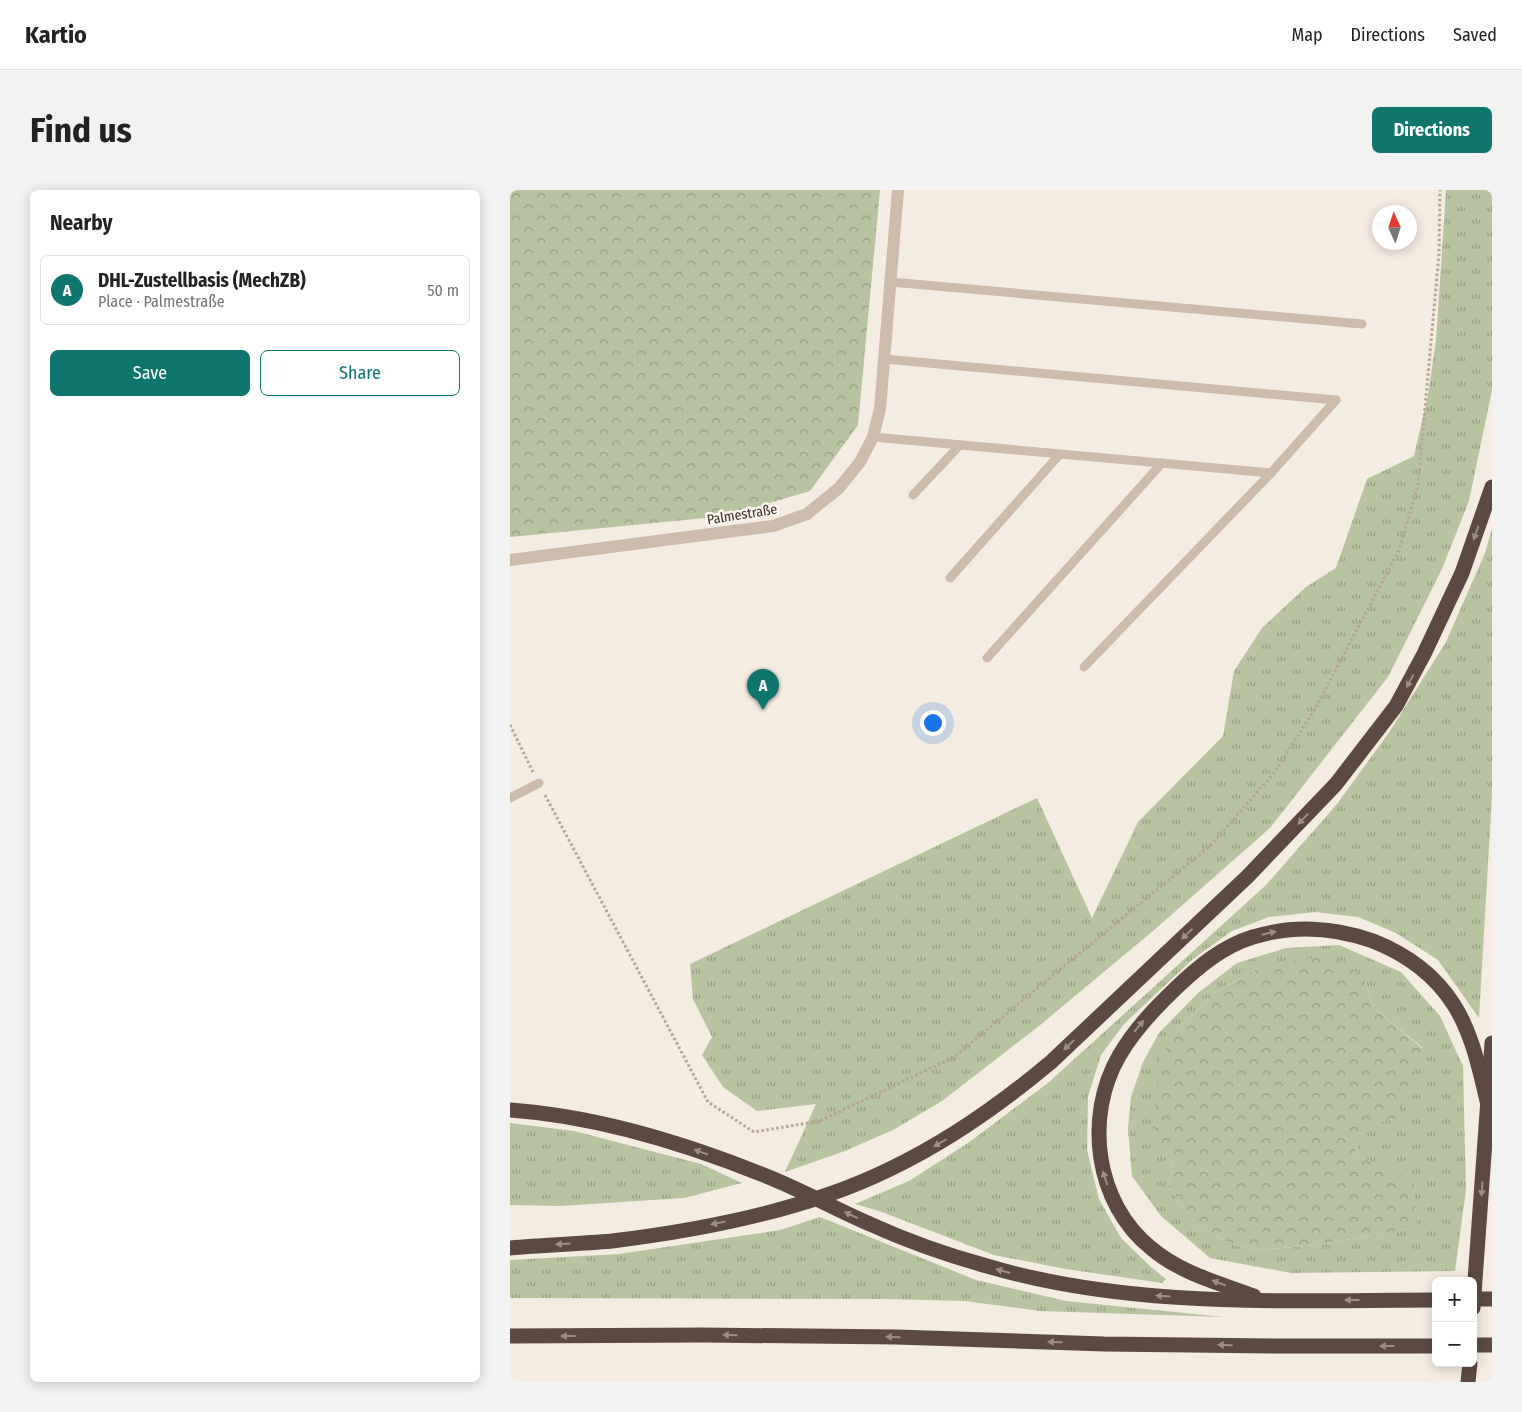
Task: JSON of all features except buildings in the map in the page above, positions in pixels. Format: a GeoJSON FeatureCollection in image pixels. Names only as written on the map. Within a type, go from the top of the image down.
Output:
{"type":"FeatureCollection","features":[{"type":"Feature","properties":{"kind":"highway"},"geometry":{"type":"LineString","coordinates":[[510,1248],[612,1241],[702,1226],[766,1212],[817,1198],[889,1170],[958,1133],[1020,1088],[1051,1062],[1247,877],[1336,784],[1396,706],[1415,671],[1462,573],[1492,487]]}},
{"type":"Feature","properties":{"kind":"highway"},"geometry":{"type":"LineString","coordinates":[[1265,1300],[1172,1264],[1150,1248],[1131,1229],[1118,1210],[1108,1189],[1101,1167],[1099,1140],[1100,1111],[1118,1057],[1132,1034],[1150,1013],[1192,972],[1220,951],[1251,937],[1287,929],[1334,930],[1390,947],[1424,970],[1436,981],[1455,1006],[1479,1064],[1488,1105]]}},
{"type":"Feature","properties":{"kind":"highway"},"geometry":{"type":"LineString","coordinates":[[1475,1277],[1492,1043]]}},
{"type":"Feature","properties":{"kind":"highway"},"geometry":{"type":"LineString","coordinates":[[510,1110],[534,1112],[624,1128],[692,1149],[762,1174],[872,1225],[937,1250],[989,1267],[1032,1278],[1131,1294],[1207,1299],[1432,1300]]}},
{"type":"Feature","properties":{"kind":"highway"},"geometry":{"type":"LineString","coordinates":[[1477,1299],[1492,1298]]}},
{"type":"Feature","properties":{"kind":"highway"},"geometry":{"type":"LineString","coordinates":[[510,1336],[896,1337],[1104,1344],[1432,1346]]}},
{"type":"Feature","properties":{"kind":"highway"},"geometry":{"type":"LineString","coordinates":[[1477,1345],[1492,1344]]}},
{"type":"Feature","properties":{"kind":"highway"},"geometry":{"type":"LineString","coordinates":[[1468,1382],[1470,1367]]}},
{"type":"Feature","properties":{"kind":"street","name":"Palmestraße"},"geometry":{"type":"LineString","coordinates":[[510,560],[773,526],[807,514],[838,488],[860,462],[873,437],[880,408],[898,190]]}},
{"type":"Feature","properties":{"kind":"lane"},"geometry":{"type":"LineString","coordinates":[[890,282],[1362,324]]}},
{"type":"Feature","properties":{"kind":"lane"},"geometry":{"type":"LineString","coordinates":[[884,359],[1336,400],[1271,473],[1084,668]]}},
{"type":"Feature","properties":{"kind":"lane"},"geometry":{"type":"LineString","coordinates":[[873,437],[1271,473]]}},
{"type":"Feature","properties":{"kind":"lane"},"geometry":{"type":"LineString","coordinates":[[913,495],[960,445]]}},
{"type":"Feature","properties":{"kind":"lane"},"geometry":{"type":"LineString","coordinates":[[950,578],[1060,454]]}},
{"type":"Feature","properties":{"kind":"lane"},"geometry":{"type":"LineString","coordinates":[[987,658],[1162,463]]}},
{"type":"Feature","properties":{"kind":"lane"},"geometry":{"type":"LineString","coordinates":[[510,798],[539,783]]}},
{"type":"Feature","properties":{"kind":"path"},"geometry":{"type":"LineString","coordinates":[[510,725],[708,1102],[754,1132],[820,1121],[954,1057],[1212,845],[1274,773],[1315,709],[1399,550],[1418,485],[1439,254],[1440,190]]}},
{"type":"Feature","properties":{"kind":"green space"},"geometry":{"type":"Polygon","coordinates":[[[510,190],[880,190],[858,425],[810,491],[726,516],[510,537],[510,190]]]}},
{"type":"Feature","properties":{"kind":"green space"},"geometry":{"type":"Polygon","coordinates":[[[1446,190],[1492,190],[1492,390],[1469,501],[1442,569],[1388,677],[1270,828],[1153,931],[1039,1026],[942,1101],[893,1130],[845,1151],[785,1172],[816,1104],[757,1111],[723,1087],[702,1055],[712,1037],[693,999],[690,964],[1037,798],[1092,918],[1138,822],[1223,736],[1234,671],[1262,628],[1306,587],[1336,568],[1367,479],[1414,456],[1428,395],[1436,340],[1446,190]]]}},
{"type":"Feature","properties":{"kind":"green space"},"geometry":{"type":"Polygon","coordinates":[[[1492,529],[1492,795],[1479,1018],[1438,960],[1396,933],[1358,917],[1315,912],[1269,917],[1232,931],[1193,959],[1124,1024],[1101,1055],[1088,1097],[1087,1150],[1099,1199],[1121,1238],[1166,1279],[1162,1283],[1066,1269],[994,1255],[879,1211],[855,1204],[909,1181],[968,1143],[1048,1083],[1266,885],[1337,804],[1390,731],[1446,642],[1485,553],[1492,529]]]}},
{"type":"Feature","properties":{"kind":"green space"},"geometry":{"type":"Polygon","coordinates":[[[1339,945],[1401,972],[1440,1016],[1463,1066],[1466,1190],[1455,1271],[1291,1273],[1210,1258],[1161,1216],[1132,1176],[1128,1129],[1131,1097],[1143,1062],[1159,1033],[1198,993],[1237,963],[1286,948],[1339,945]],[[1260,967],[1216,992],[1175,1031],[1173,1163],[1169,1188],[1196,1224],[1234,1245],[1257,1250],[1316,1245],[1416,1228],[1414,1182],[1355,1154],[1359,1137],[1423,1048],[1374,1008],[1365,981],[1260,967]]]}},
{"type":"Feature","properties":{"kind":"green space"},"geometry":{"type":"Polygon","coordinates":[[[1312,958],[1345,961],[1365,981],[1374,1008],[1423,1049],[1396,1119],[1367,1127],[1360,1136],[1355,1154],[1414,1181],[1417,1228],[1316,1245],[1257,1250],[1234,1245],[1196,1224],[1169,1188],[1173,1163],[1153,1128],[1159,1061],[1175,1031],[1216,992],[1260,967],[1312,958]]]}},
{"type":"Feature","properties":{"kind":"green space"},"geometry":{"type":"Polygon","coordinates":[[[510,1123],[574,1131],[701,1164],[742,1183],[684,1198],[560,1206],[510,1205],[510,1123]]]}},
{"type":"Feature","properties":{"kind":"green space"},"geometry":{"type":"Polygon","coordinates":[[[820,1217],[976,1280],[1066,1301],[1224,1317],[1040,1311],[964,1301],[510,1298],[510,1260],[619,1254],[780,1230],[820,1217]]]}},
{"type":"Feature","properties":{"kind":"place","name":"DHL-Zustellbasis (MechZB)"},"geometry":{"type":"Point","coordinates":[763,710]}}]}
